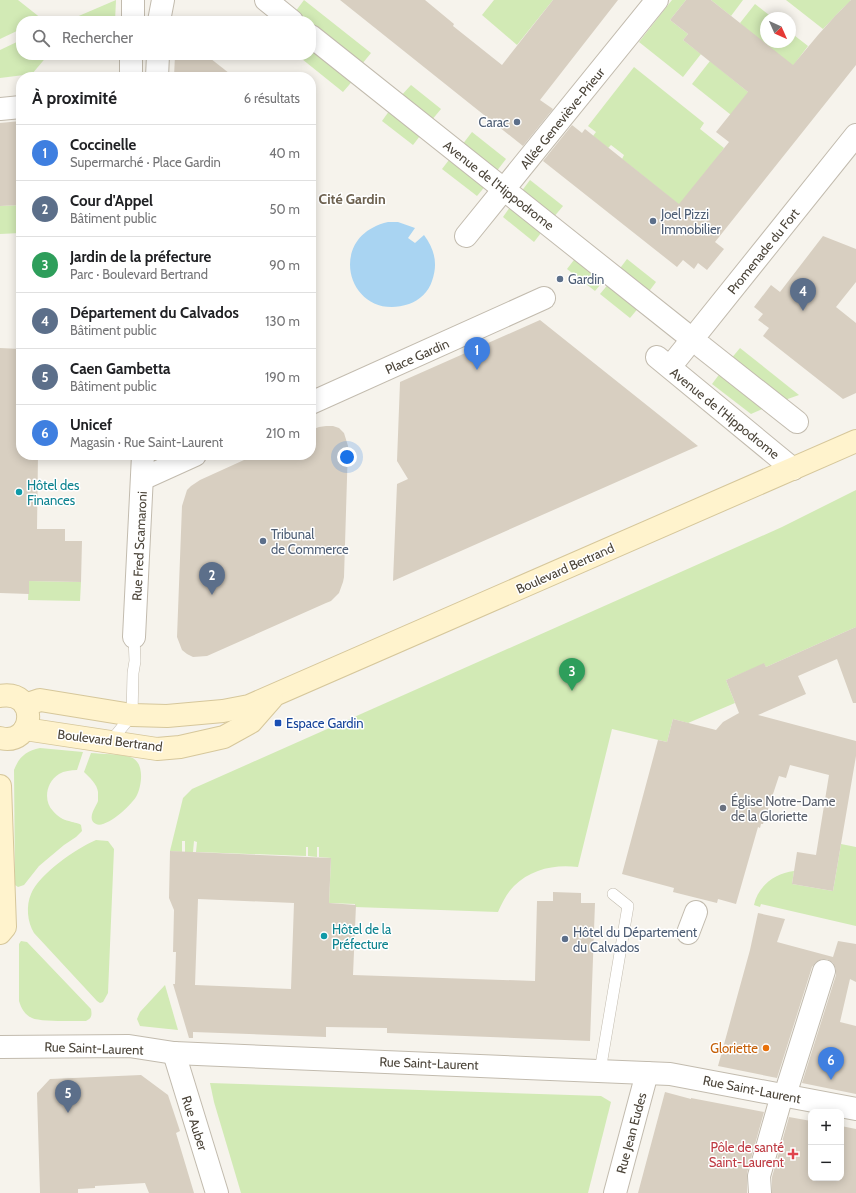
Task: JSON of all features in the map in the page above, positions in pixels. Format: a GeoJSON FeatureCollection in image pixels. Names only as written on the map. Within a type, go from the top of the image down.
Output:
{"type":"FeatureCollection","features":[{"type":"Feature","properties":{"kind":"main road","name":"Boulevard Bertrand"},"geometry":{"type":"LineString","coordinates":[[25,704],[40,700],[132,715],[167,716],[223,711],[249,706],[856,441]]}},
{"type":"Feature","properties":{"kind":"main road"},"geometry":{"type":"LineString","coordinates":[[0,696],[13,696],[20,700],[25,704],[29,716],[28,723],[20,735],[1,743]]}},
{"type":"Feature","properties":{"kind":"main road","name":"Boulevard Bertrand"},"geometry":{"type":"LineString","coordinates":[[25,728],[157,748],[180,747],[224,737],[250,722],[274,696]]}},
{"type":"Feature","properties":{"kind":"main road"},"geometry":{"type":"LineString","coordinates":[[0,786],[5,927],[0,933]]}},
{"type":"Feature","properties":{"kind":"street"},"geometry":{"type":"LineString","coordinates":[[132,16],[133,0]]}},
{"type":"Feature","properties":{"kind":"street"},"geometry":{"type":"LineString","coordinates":[[160,16],[162,0]]}},
{"type":"Feature","properties":{"kind":"street"},"geometry":{"type":"LineString","coordinates":[[266,0],[286,16]]}},
{"type":"Feature","properties":{"kind":"street","name":"Allée Geneviève-Prieur"},"geometry":{"type":"LineString","coordinates":[[466,236],[657,0]]}},
{"type":"Feature","properties":{"kind":"street","name":"Avenue de l'Hippodrome"},"geometry":{"type":"LineString","coordinates":[[316,40],[797,422]]}},
{"type":"Feature","properties":{"kind":"street"},"geometry":{"type":"LineString","coordinates":[[131,60],[131,72]]}},
{"type":"Feature","properties":{"kind":"street"},"geometry":{"type":"LineString","coordinates":[[157,72],[158,60]]}},
{"type":"Feature","properties":{"kind":"street"},"geometry":{"type":"LineString","coordinates":[[0,109],[16,107]]}},
{"type":"Feature","properties":{"kind":"street","name":"Promenade du Fort"},"geometry":{"type":"LineString","coordinates":[[663,362],[856,135]]}},
{"type":"Feature","properties":{"kind":"street","name":"Place Gardin"},"geometry":{"type":"LineString","coordinates":[[316,400],[544,298]]}},
{"type":"Feature","properties":{"kind":"street","name":"Avenue de l'Hippodrome"},"geometry":{"type":"LineString","coordinates":[[663,362],[793,469]]}},
{"type":"Feature","properties":{"kind":"street","name":"Rue Fred Scamaroni"},"geometry":{"type":"LineString","coordinates":[[134,637],[143,460]]}},
{"type":"Feature","properties":{"kind":"street"},"geometry":{"type":"LineString","coordinates":[[142,479],[184,460]]}},
{"type":"Feature","properties":{"kind":"street"},"geometry":{"type":"LineString","coordinates":[[688,933],[696,912]]}},
{"type":"Feature","properties":{"kind":"street"},"geometry":{"type":"LineString","coordinates":[[760,1193],[759,1176],[783,1095],[819,997],[824,971]]}},
{"type":"Feature","properties":{"kind":"street","name":"Rue Saint-Laurent"},"geometry":{"type":"LineString","coordinates":[[0,1047],[129,1046],[174,1053],[670,1074],[856,1109]]}},
{"type":"Feature","properties":{"kind":"street","name":"Rue Auber"},"geometry":{"type":"LineString","coordinates":[[174,1053],[217,1193]]}},
{"type":"Feature","properties":{"kind":"street","name":"Rue Jean Eudes"},"geometry":{"type":"LineString","coordinates":[[615,1193],[647,1073]]}},
{"type":"Feature","properties":{"kind":"lane"},"geometry":{"type":"LineString","coordinates":[[111,742],[132,715],[133,673],[135,661],[134,637]]}},
{"type":"Feature","properties":{"kind":"lane"},"geometry":{"type":"LineString","coordinates":[[600,1070],[628,906],[613,894]]}},
{"type":"Feature","properties":{"kind":"green space"},"geometry":{"type":"Polygon","coordinates":[[[0,0],[18,0],[38,16],[16,16],[16,31],[0,39],[0,0]]]}},
{"type":"Feature","properties":{"kind":"green space"},"geometry":{"type":"Polygon","coordinates":[[[116,0],[115,16],[79,16],[116,0]]]}},
{"type":"Feature","properties":{"kind":"green space"},"geometry":{"type":"Polygon","coordinates":[[[304,0],[371,53],[362,64],[316,28],[316,16],[300,16],[295,12],[304,0]]]}},
{"type":"Feature","properties":{"kind":"green space"},"geometry":{"type":"Polygon","coordinates":[[[494,0],[553,0],[517,45],[482,15],[494,0]]]}},
{"type":"Feature","properties":{"kind":"green space"},"geometry":{"type":"Polygon","coordinates":[[[672,0],[686,0],[670,20],[688,34],[683,40],[701,54],[683,77],[639,42],[672,0]]]}},
{"type":"Feature","properties":{"kind":"green space"},"geometry":{"type":"Polygon","coordinates":[[[711,0],[743,0],[731,16],[711,0]]]}},
{"type":"Feature","properties":{"kind":"green space"},"geometry":{"type":"Polygon","coordinates":[[[786,0],[850,0],[851,1],[823,29],[786,0]]]}},
{"type":"Feature","properties":{"kind":"green space"},"geometry":{"type":"Polygon","coordinates":[[[755,4],[765,12],[760,12],[760,48],[796,48],[796,37],[808,46],[783,79],[740,23],[755,4]]]}},
{"type":"Feature","properties":{"kind":"green space"},"geometry":{"type":"Polygon","coordinates":[[[16,42],[16,60],[44,60],[34,72],[16,72],[16,76],[0,78],[0,50],[16,42]]]}},
{"type":"Feature","properties":{"kind":"green space"},"geometry":{"type":"Polygon","coordinates":[[[316,47],[355,78],[343,92],[303,60],[316,60],[316,47]]]}},
{"type":"Feature","properties":{"kind":"green space"},"geometry":{"type":"Polygon","coordinates":[[[710,61],[753,96],[745,126],[692,84],[710,61]]]}},
{"type":"Feature","properties":{"kind":"green space"},"geometry":{"type":"Polygon","coordinates":[[[634,67],[704,123],[700,129],[724,148],[682,207],[622,159],[624,155],[611,145],[608,148],[593,136],[596,132],[588,126],[634,67]]]}},
{"type":"Feature","properties":{"kind":"green space"},"geometry":{"type":"Polygon","coordinates":[[[411,85],[441,109],[431,121],[400,97],[411,85]]]}},
{"type":"Feature","properties":{"kind":"green space"},"geometry":{"type":"Polygon","coordinates":[[[392,107],[423,132],[413,145],[382,121],[392,107]]]}},
{"type":"Feature","properties":{"kind":"green space"},"geometry":{"type":"Polygon","coordinates":[[[472,132],[506,159],[496,172],[462,145],[472,132]]]}},
{"type":"Feature","properties":{"kind":"green space"},"geometry":{"type":"Polygon","coordinates":[[[452,156],[487,184],[477,196],[442,169],[452,156]]]}},
{"type":"Feature","properties":{"kind":"green space"},"geometry":{"type":"Polygon","coordinates":[[[530,180],[563,206],[553,218],[521,192],[530,180]]]}},
{"type":"Feature","properties":{"kind":"green space"},"geometry":{"type":"Polygon","coordinates":[[[512,204],[544,229],[534,242],[503,217],[512,204]]]}},
{"type":"Feature","properties":{"kind":"green space"},"geometry":{"type":"Polygon","coordinates":[[[16,205],[16,233],[0,234],[0,206],[16,205]]]}},
{"type":"Feature","properties":{"kind":"green space"},"geometry":{"type":"Polygon","coordinates":[[[577,256],[605,279],[595,291],[567,269],[577,256]]]}},
{"type":"Feature","properties":{"kind":"green space"},"geometry":{"type":"Polygon","coordinates":[[[627,259],[656,282],[647,294],[618,271],[627,259]]]}},
{"type":"Feature","properties":{"kind":"green space"},"geometry":{"type":"Polygon","coordinates":[[[610,282],[640,306],[630,318],[600,294],[610,282]]]}},
{"type":"Feature","properties":{"kind":"green space"},"geometry":{"type":"Polygon","coordinates":[[[740,348],[799,395],[782,401],[730,360],[740,348]]]}},
{"type":"Feature","properties":{"kind":"green space"},"geometry":{"type":"Polygon","coordinates":[[[721,372],[767,407],[751,414],[712,384],[721,372]]]}},
{"type":"Feature","properties":{"kind":"green space"},"geometry":{"type":"Polygon","coordinates":[[[856,490],[856,627],[766,667],[764,664],[726,680],[735,703],[688,723],[673,719],[667,742],[612,729],[578,867],[552,867],[528,875],[511,889],[498,912],[355,907],[355,904],[329,903],[331,858],[319,857],[319,847],[317,847],[317,857],[308,856],[308,847],[306,847],[306,856],[196,852],[197,842],[194,841],[193,852],[185,852],[185,841],[182,841],[182,852],[170,851],[183,798],[192,789],[782,527],[856,490]]]}},
{"type":"Feature","properties":{"kind":"green space"},"geometry":{"type":"Polygon","coordinates":[[[29,581],[81,582],[80,601],[28,600],[29,581]]]}},
{"type":"Feature","properties":{"kind":"green space"},"geometry":{"type":"Polygon","coordinates":[[[40,748],[83,752],[77,770],[70,770],[59,774],[51,782],[47,792],[48,802],[55,813],[60,818],[81,825],[82,831],[39,866],[24,885],[18,887],[15,885],[14,770],[24,755],[40,748]]]}},
{"type":"Feature","properties":{"kind":"green space"},"geometry":{"type":"Polygon","coordinates":[[[91,753],[126,756],[135,759],[140,768],[141,774],[139,791],[130,804],[119,815],[100,825],[93,822],[92,819],[92,813],[98,801],[98,792],[93,781],[84,772],[91,753]]]}},
{"type":"Feature","properties":{"kind":"green space"},"geometry":{"type":"Polygon","coordinates":[[[96,840],[108,841],[114,849],[108,993],[103,1002],[100,1003],[34,933],[28,914],[29,898],[35,886],[42,878],[59,862],[96,840]]]}},
{"type":"Feature","properties":{"kind":"green space"},"geometry":{"type":"Polygon","coordinates":[[[841,844],[856,847],[856,926],[761,904],[760,907],[754,905],[763,886],[780,874],[787,872],[794,871],[792,884],[833,891],[841,844]]]}},
{"type":"Feature","properties":{"kind":"green space"},"geometry":{"type":"Polygon","coordinates":[[[21,941],[27,942],[91,1009],[89,1019],[86,1021],[42,1020],[32,1018],[25,1013],[19,1001],[19,944],[21,941]]]}},
{"type":"Feature","properties":{"kind":"green space"},"geometry":{"type":"Polygon","coordinates":[[[165,985],[178,1030],[140,1026],[137,1019],[140,1012],[165,985]]]}},
{"type":"Feature","properties":{"kind":"green space"},"geometry":{"type":"Polygon","coordinates":[[[210,1083],[601,1096],[611,1102],[588,1193],[241,1193],[214,1102],[210,1083]]]}},
{"type":"Feature","properties":{"kind":"water"},"geometry":{"type":"Polygon","coordinates":[[[388,222],[398,222],[415,228],[408,238],[415,243],[424,235],[433,252],[435,269],[429,288],[416,301],[409,304],[388,307],[371,302],[359,291],[352,276],[350,260],[355,244],[368,231],[388,222]]]}},
{"type":"Feature","properties":{"kind":"building"},"geometry":{"type":"Polygon","coordinates":[[[340,0],[425,0],[454,24],[453,26],[502,65],[553,0],[618,0],[540,100],[553,109],[523,146],[340,0]]]}},
{"type":"Feature","properties":{"kind":"building"},"geometry":{"type":"Polygon","coordinates":[[[686,0],[711,0],[760,39],[760,48],[772,48],[793,65],[836,15],[851,0],[856,0],[856,65],[715,242],[724,249],[707,270],[698,263],[694,269],[683,260],[677,267],[543,161],[572,125],[582,133],[585,129],[679,204],[729,142],[716,132],[748,92],[683,40],[688,34],[670,20],[686,0]]]}},
{"type":"Feature","properties":{"kind":"building"},"geometry":{"type":"Polygon","coordinates":[[[175,60],[212,60],[228,72],[174,72],[175,60]]]}},
{"type":"Feature","properties":{"kind":"building"},"geometry":{"type":"Polygon","coordinates":[[[16,121],[16,205],[0,206],[0,123],[16,121]]]}},
{"type":"Feature","properties":{"kind":"building"},"geometry":{"type":"Polygon","coordinates":[[[823,236],[856,249],[856,282],[836,307],[856,323],[856,393],[843,399],[763,336],[769,328],[758,320],[763,314],[754,307],[771,285],[780,292],[823,236]]]}},
{"type":"Feature","properties":{"kind":"building"},"geometry":{"type":"Polygon","coordinates":[[[540,320],[698,446],[393,581],[397,484],[408,479],[397,461],[400,382],[540,320]]]}},
{"type":"Feature","properties":{"kind":"building","name":"Hôtel des Finances"},"geometry":{"type":"Polygon","coordinates":[[[0,348],[16,349],[16,460],[38,460],[37,529],[65,529],[65,541],[82,541],[81,582],[29,581],[29,594],[0,593],[0,348]]]}},
{"type":"Feature","properties":{"kind":"building","name":"Tribunal de Commerce"},"geometry":{"type":"Polygon","coordinates":[[[333,426],[339,428],[344,433],[348,446],[344,577],[339,593],[331,601],[207,656],[193,657],[187,654],[182,650],[177,637],[182,506],[187,490],[200,480],[244,460],[316,460],[316,428],[333,426]]]}},
{"type":"Feature","properties":{"kind":"building"},"geometry":{"type":"Polygon","coordinates":[[[856,627],[856,703],[853,703],[837,659],[798,676],[806,694],[758,715],[856,741],[856,756],[833,891],[792,884],[797,852],[816,855],[829,775],[790,765],[786,778],[779,776],[763,824],[761,824],[760,828],[758,827],[736,904],[718,899],[717,903],[673,892],[674,888],[622,874],[658,740],[667,742],[673,719],[716,730],[723,722],[739,713],[726,680],[764,663],[766,667],[856,627]]]}},
{"type":"Feature","properties":{"kind":"building"},"geometry":{"type":"Polygon","coordinates":[[[170,851],[331,858],[329,903],[356,905],[353,975],[535,981],[537,901],[553,901],[553,892],[581,893],[581,903],[595,903],[590,1041],[387,1033],[387,1028],[326,1027],[326,1037],[193,1032],[193,1038],[189,1038],[173,984],[175,984],[176,952],[173,952],[174,910],[169,898],[170,851]],[[198,899],[195,985],[291,989],[294,903],[198,899]]]}},
{"type":"Feature","properties":{"kind":"building"},"geometry":{"type":"Polygon","coordinates":[[[758,913],[785,919],[777,942],[833,957],[838,941],[856,944],[856,982],[850,979],[840,1022],[856,1026],[856,1094],[802,1083],[836,975],[836,969],[833,963],[827,959],[822,959],[816,962],[812,967],[777,1078],[718,1066],[750,950],[758,913]]]}},
{"type":"Feature","properties":{"kind":"building"},"geometry":{"type":"Polygon","coordinates":[[[141,1075],[168,1095],[180,1131],[176,1133],[194,1193],[149,1193],[145,1183],[95,1186],[95,1188],[78,1189],[78,1193],[40,1193],[37,1093],[50,1079],[141,1075]]]}},
{"type":"Feature","properties":{"kind":"building"},"geometry":{"type":"Polygon","coordinates":[[[665,1092],[691,1099],[764,1112],[747,1173],[747,1193],[638,1193],[665,1092]]]}},
{"type":"Feature","properties":{"kind":"building","name":"Pôle de santé Saint-Laurent"},"geometry":{"type":"Polygon","coordinates":[[[789,1117],[808,1120],[808,1181],[844,1181],[844,1127],[856,1129],[856,1193],[772,1193],[772,1177],[789,1117]]]}},
{"type":"Feature","properties":{"kind":"place","name":"Carac"},"geometry":{"type":"Point","coordinates":[517,122]}},
{"type":"Feature","properties":{"kind":"place","name":"Joel Pizzi Immobilier"},"geometry":{"type":"Point","coordinates":[653,221]}},
{"type":"Feature","properties":{"kind":"place","name":"Gardin"},"geometry":{"type":"Point","coordinates":[560,279]}},
{"type":"Feature","properties":{"kind":"place","name":"Département du Calvados"},"geometry":{"type":"Point","coordinates":[803,311]}},
{"type":"Feature","properties":{"kind":"place","name":"Coccinelle"},"geometry":{"type":"Point","coordinates":[477,370]}},
{"type":"Feature","properties":{"kind":"place","name":"Hôtel des Finances"},"geometry":{"type":"Point","coordinates":[19,492]}},
{"type":"Feature","properties":{"kind":"place","name":"Tribunal de Commerce"},"geometry":{"type":"Point","coordinates":[263,541]}},
{"type":"Feature","properties":{"kind":"place","name":"Cour d'Appel"},"geometry":{"type":"Point","coordinates":[212,595]}},
{"type":"Feature","properties":{"kind":"place","name":"Jardin de la préfecture"},"geometry":{"type":"Point","coordinates":[572,691]}},
{"type":"Feature","properties":{"kind":"place","name":"Espace Gardin"},"geometry":{"type":"Point","coordinates":[278,723]}},
{"type":"Feature","properties":{"kind":"place","name":"Église Notre-Dame de la Gloriette"},"geometry":{"type":"Point","coordinates":[723,808]}},
{"type":"Feature","properties":{"kind":"place","name":"Hôtel de la Préfecture"},"geometry":{"type":"Point","coordinates":[324,936]}},
{"type":"Feature","properties":{"kind":"place","name":"Hôtel du Département du Calvados"},"geometry":{"type":"Point","coordinates":[565,939]}},
{"type":"Feature","properties":{"kind":"place","name":"Gloriette"},"geometry":{"type":"Point","coordinates":[766,1048]}},
{"type":"Feature","properties":{"kind":"place","name":"Unicef"},"geometry":{"type":"Point","coordinates":[831,1080]}},
{"type":"Feature","properties":{"kind":"place","name":"Caen Gambetta"},"geometry":{"type":"Point","coordinates":[68,1113]}},
{"type":"Feature","properties":{"kind":"place","name":"Pôle de santé Saint-Laurent"},"geometry":{"type":"Point","coordinates":[793,1154]}},
{"type":"Feature","properties":{"kind":"district","name":"Cité Gardin"},"geometry":{"type":"Point","coordinates":[352,199]}}]}
